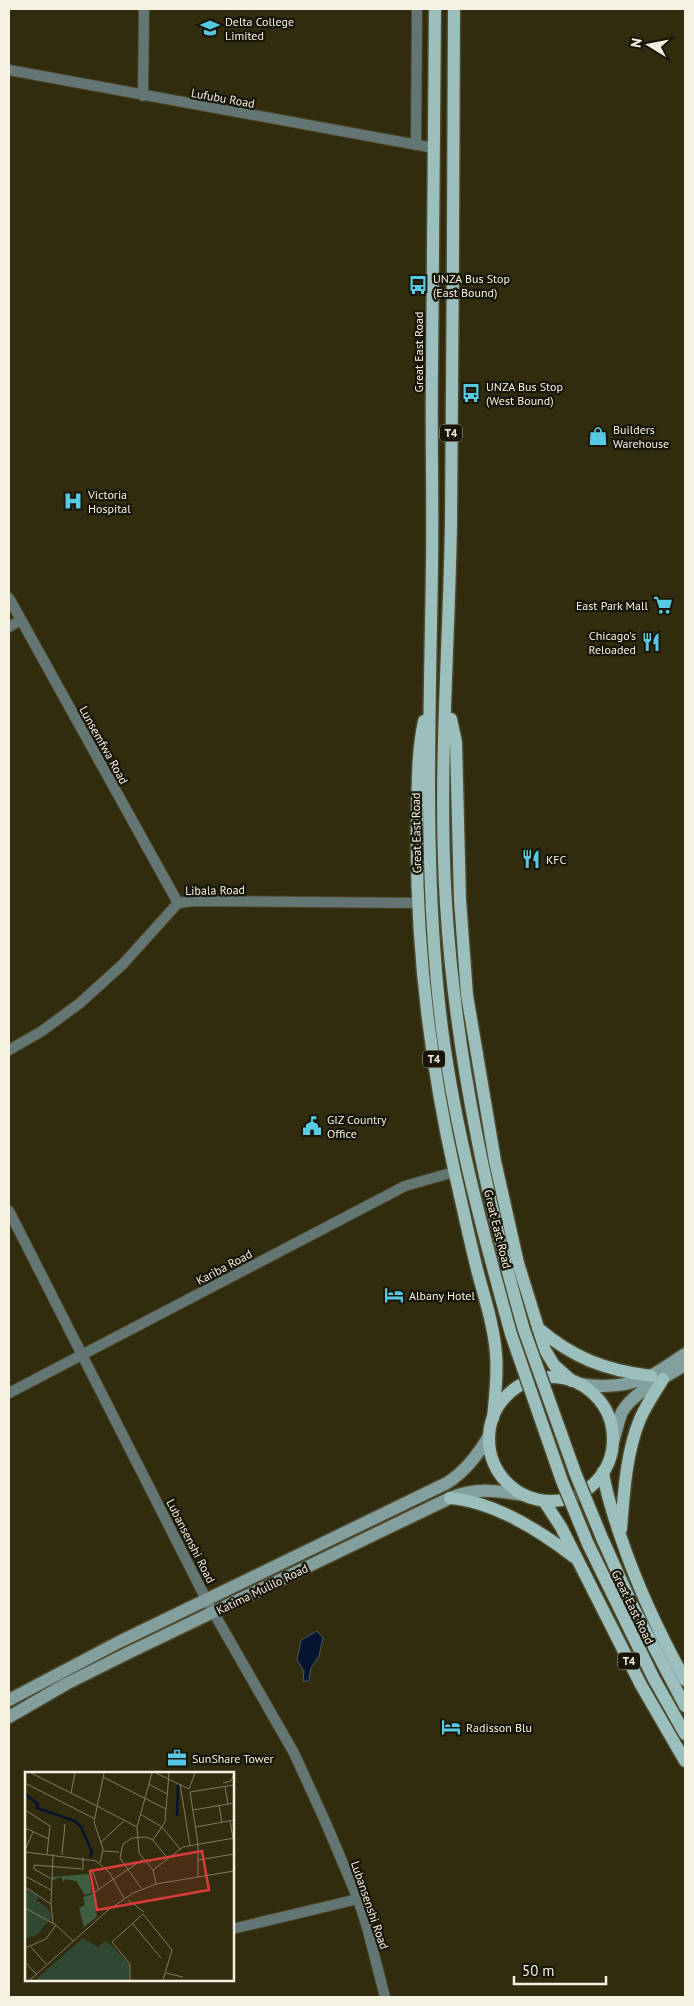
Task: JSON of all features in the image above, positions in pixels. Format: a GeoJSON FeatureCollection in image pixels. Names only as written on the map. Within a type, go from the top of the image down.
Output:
{"type":"FeatureCollection","features":[{"type":"Feature","properties":{"kind":"main road","name":"Great East Road"},"geometry":{"type":"LineString","coordinates":[[435,9],[432,528],[429,695],[431,903],[438,996],[448,1066],[465,1150],[493,1269],[511,1334],[562,1481],[588,1544],[650,1671],[685,1734]]}},
{"type":"Feature","properties":{"kind":"main road","name":"Great East Road"},"geometry":{"type":"LineString","coordinates":[[454,9],[451,518],[443,820],[446,901],[453,995],[463,1065],[482,1164],[506,1266],[524,1330],[570,1458],[602,1538],[633,1607],[685,1706]]}},
{"type":"Feature","properties":{"kind":"main road","name":"Great East Road"},"geometry":{"type":"LineString","coordinates":[[446,694],[456,742],[460,900],[467,995],[495,1161],[518,1263],[545,1350],[554,1365],[576,1382]]}},
{"type":"Feature","properties":{"kind":"main road","name":"Great East Road"},"geometry":{"type":"LineString","coordinates":[[429,695],[419,744],[418,903],[435,1068],[454,1172],[493,1331],[497,1378],[493,1418]]}},
{"type":"Feature","properties":{"kind":"main road"},"geometry":{"type":"LineString","coordinates":[[538,1328],[568,1351],[585,1359],[621,1371],[657,1378]]}},
{"type":"Feature","properties":{"kind":"main road"},"geometry":{"type":"LineString","coordinates":[[685,1354],[657,1378],[641,1391],[630,1401],[622,1412],[608,1463],[596,1481],[578,1495],[556,1501],[544,1501],[524,1496],[507,1483],[501,1475],[492,1457],[489,1436],[493,1418],[504,1399],[525,1383],[551,1377],[594,1387],[614,1385],[657,1378],[685,1365]]}},
{"type":"Feature","properties":{"kind":"main road"},"geometry":{"type":"LineString","coordinates":[[620,1535],[623,1497],[636,1432],[657,1378]]}},
{"type":"Feature","properties":{"kind":"main road"},"geometry":{"type":"LineString","coordinates":[[576,1382],[590,1391],[605,1409],[610,1419],[613,1442]]}},
{"type":"Feature","properties":{"kind":"main road","name":"Katima Mulilo Road"},"geometry":{"type":"LineString","coordinates":[[9,1700],[59,1672],[447,1482],[460,1474],[474,1460],[489,1436]]}},
{"type":"Feature","properties":{"kind":"main road","name":"Great East Road"},"geometry":{"type":"LineString","coordinates":[[603,1472],[608,1501],[645,1602],[685,1680]]}},
{"type":"Feature","properties":{"kind":"main road","name":"Katima Mulilo Road"},"geometry":{"type":"LineString","coordinates":[[9,1717],[66,1684],[401,1520],[466,1491],[478,1490],[524,1496]]}},
{"type":"Feature","properties":{"kind":"main road"},"geometry":{"type":"LineString","coordinates":[[450,1498],[476,1502],[512,1518],[540,1533],[576,1559]]}},
{"type":"Feature","properties":{"kind":"main road","name":"T4"},"geometry":{"type":"LineString","coordinates":[[544,1501],[561,1527],[641,1685],[685,1761]]}},
{"type":"Feature","properties":{"kind":"street"},"geometry":{"type":"LineString","coordinates":[[143,96],[144,9]]}},
{"type":"Feature","properties":{"kind":"street"},"geometry":{"type":"LineString","coordinates":[[416,145],[417,9]]}},
{"type":"Feature","properties":{"kind":"street","name":"Lufubu Road"},"geometry":{"type":"LineString","coordinates":[[9,70],[434,148]]}},
{"type":"Feature","properties":{"kind":"street","name":"Lunsemfwa Road"},"geometry":{"type":"LineString","coordinates":[[9,598],[178,904]]}},
{"type":"Feature","properties":{"kind":"street"},"geometry":{"type":"LineString","coordinates":[[9,627],[20,620]]}},
{"type":"Feature","properties":{"kind":"street","name":"Libala Road"},"geometry":{"type":"LineString","coordinates":[[9,1050],[42,1030],[80,1003],[123,964],[178,904],[194,901],[418,903]]}},
{"type":"Feature","properties":{"kind":"street","name":"Kariba Road"},"geometry":{"type":"LineString","coordinates":[[9,1393],[405,1186],[454,1172]]}},
{"type":"Feature","properties":{"kind":"street","name":"Lubansenshi Road"},"geometry":{"type":"LineString","coordinates":[[9,1211],[213,1613],[294,1753],[326,1821],[358,1899],[384,1997]]}},
{"type":"Feature","properties":{"kind":"street"},"geometry":{"type":"LineString","coordinates":[[234,1929],[358,1899]]}},
{"type":"Feature","properties":{"kind":"water"},"geometry":{"type":"Polygon","coordinates":[[[317,1631],[323,1638],[319,1656],[311,1668],[309,1681],[303,1681],[304,1671],[297,1660],[301,1640],[317,1631]]]}},
{"type":"Feature","properties":{"kind":"place","name":"Delta College Limited"},"geometry":{"type":"Point","coordinates":[210,28]}},
{"type":"Feature","properties":{"kind":"place","name":"UNZA Bus Stop (East Bound)"},"geometry":{"type":"Point","coordinates":[418,285]}},
{"type":"Feature","properties":{"kind":"place","name":"UNZA Bus Stop (West Bound)"},"geometry":{"type":"Point","coordinates":[471,393]}},
{"type":"Feature","properties":{"kind":"place","name":"Builders Warehouse"},"geometry":{"type":"Point","coordinates":[598,436]}},
{"type":"Feature","properties":{"kind":"place","name":"Victoria Hospital"},"geometry":{"type":"Point","coordinates":[73,501]}},
{"type":"Feature","properties":{"kind":"place","name":"East Park Mall"},"geometry":{"type":"Point","coordinates":[663,605]}},
{"type":"Feature","properties":{"kind":"place","name":"Chicago's Reloaded"},"geometry":{"type":"Point","coordinates":[651,642]}},
{"type":"Feature","properties":{"kind":"place","name":"KFC"},"geometry":{"type":"Point","coordinates":[531,859]}},
{"type":"Feature","properties":{"kind":"place","name":"GIZ Country Office"},"geometry":{"type":"Point","coordinates":[312,1126]}},
{"type":"Feature","properties":{"kind":"place","name":"Albany Hotel"},"geometry":{"type":"Point","coordinates":[394,1295]}},
{"type":"Feature","properties":{"kind":"place","name":"Radisson Blu"},"geometry":{"type":"Point","coordinates":[451,1727]}},
{"type":"Feature","properties":{"kind":"place","name":"SunShare Tower"},"geometry":{"type":"Point","coordinates":[177,1758]}}]}
